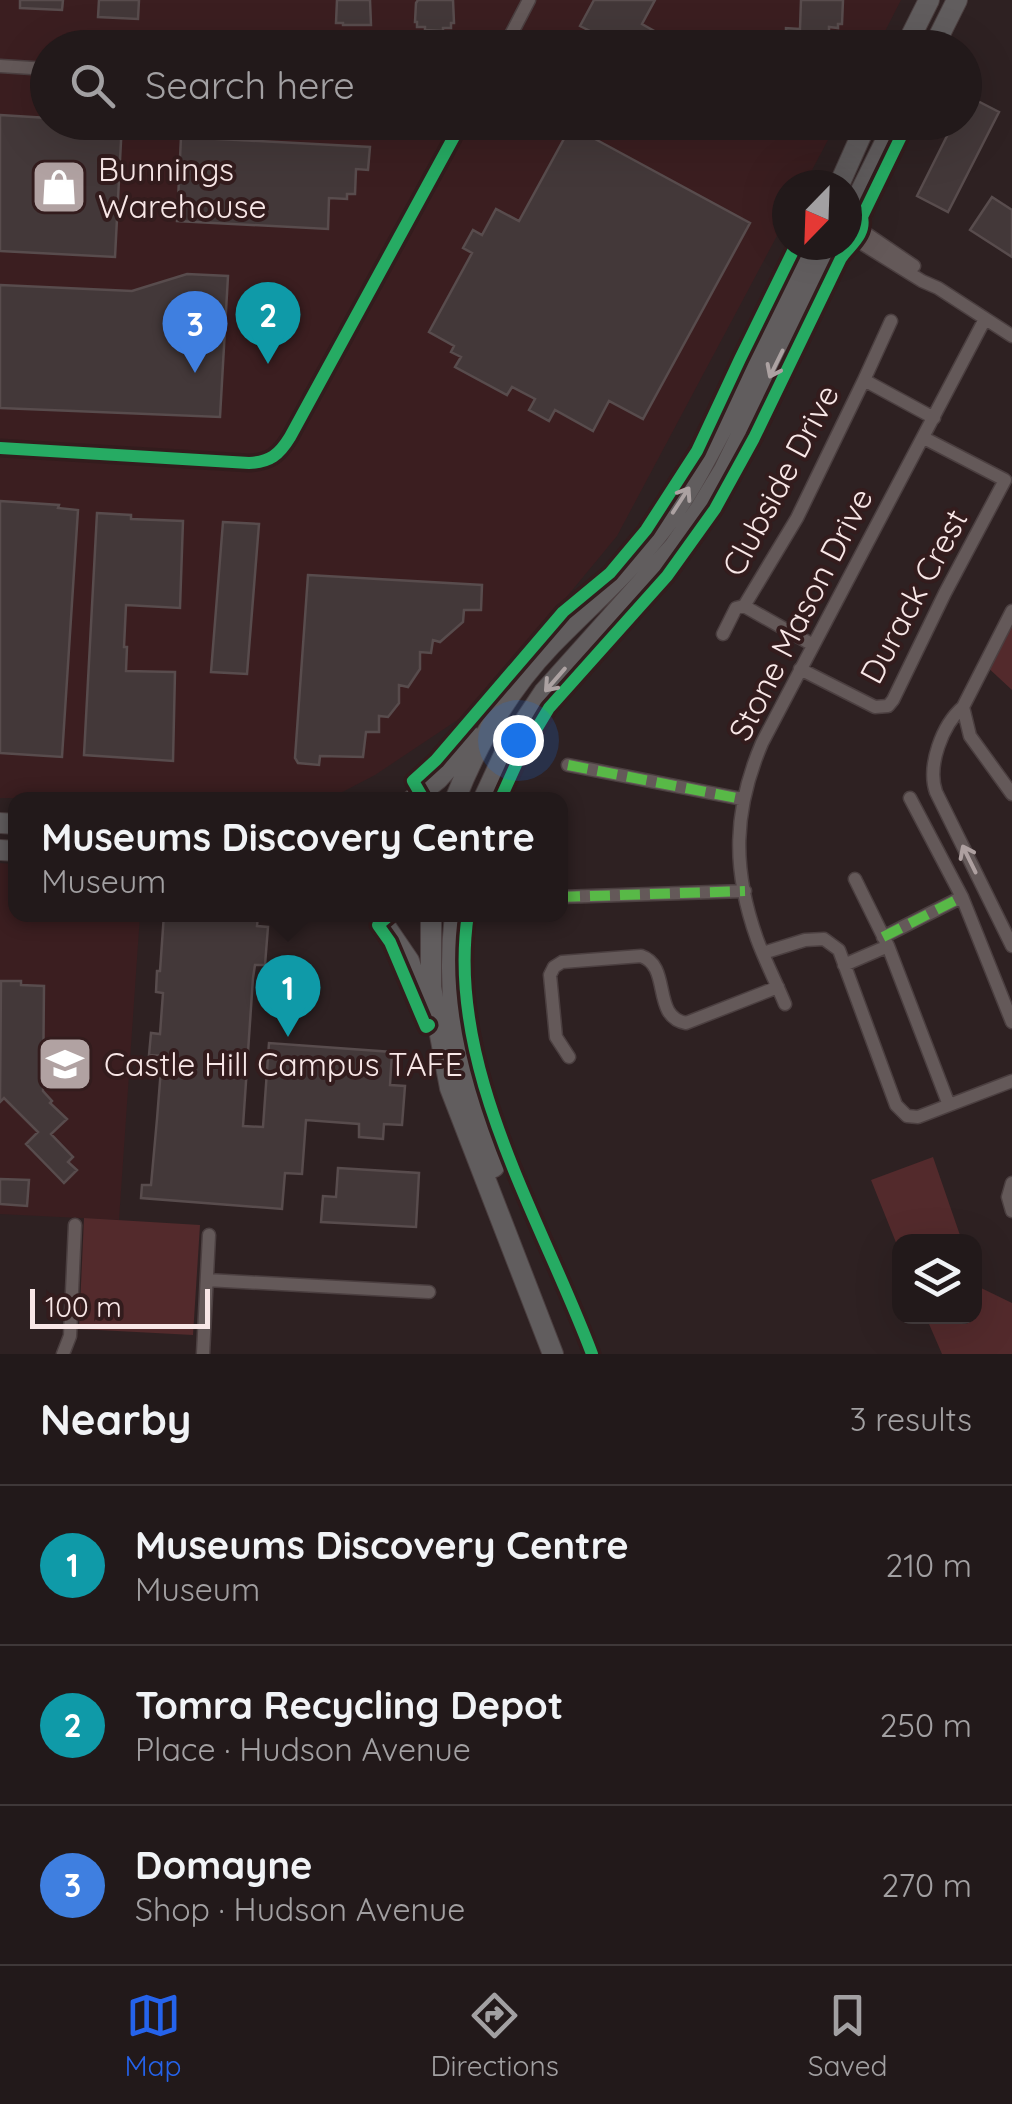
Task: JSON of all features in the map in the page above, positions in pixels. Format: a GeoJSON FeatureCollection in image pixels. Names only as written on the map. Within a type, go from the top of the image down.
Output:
{"type":"FeatureCollection","features":[{"type":"Feature","properties":{"kind":"main road"},"geometry":{"type":"LineString","coordinates":[[914,30],[929,0]]}},
{"type":"Feature","properties":{"kind":"main road"},"geometry":{"type":"LineString","coordinates":[[942,30],[957,0]]}},
{"type":"Feature","properties":{"kind":"main road"},"geometry":{"type":"LineString","coordinates":[[844,170],[855,140]]}},
{"type":"Feature","properties":{"kind":"main road"},"geometry":{"type":"LineString","coordinates":[[862,189],[886,140]]}},
{"type":"Feature","properties":{"kind":"main road"},"geometry":{"type":"LineString","coordinates":[[422,792],[494,718],[539,658],[658,534],[682,500],[747,380],[805,260]]}},
{"type":"Feature","properties":{"kind":"main road"},"geometry":{"type":"LineString","coordinates":[[487,792],[508,746],[544,692],[674,547],[701,508],[724,470],[828,260]]}},
{"type":"Feature","properties":{"kind":"main road"},"geometry":{"type":"LineString","coordinates":[[458,792],[494,718]]}},
{"type":"Feature","properties":{"kind":"main road"},"geometry":{"type":"LineString","coordinates":[[383,922],[414,971],[450,1088],[552,1354]]}},
{"type":"Feature","properties":{"kind":"main road"},"geometry":{"type":"LineString","coordinates":[[432,922],[432,987],[450,1088]]}},
{"type":"Feature","properties":{"kind":"main road"},"geometry":{"type":"LineString","coordinates":[[453,922],[452,996],[461,1062],[503,1194],[567,1354]]}},
{"type":"Feature","properties":{"kind":"street"},"geometry":{"type":"LineString","coordinates":[[513,30],[529,0]]}},
{"type":"Feature","properties":{"kind":"street"},"geometry":{"type":"LineString","coordinates":[[0,66],[30,67]]}},
{"type":"Feature","properties":{"kind":"street"},"geometry":{"type":"LineString","coordinates":[[447,150],[448,140]]}},
{"type":"Feature","properties":{"kind":"street"},"geometry":{"type":"LineString","coordinates":[[0,448],[249,463],[277,456],[452,140]]}},
{"type":"Feature","properties":{"kind":"street"},"geometry":{"type":"LineString","coordinates":[[862,231],[922,271],[938,288]]}},
{"type":"Feature","properties":{"kind":"street"},"geometry":{"type":"LineString","coordinates":[[862,243],[1012,336]]}},
{"type":"Feature","properties":{"kind":"street","name":"Stone Mason Drive"},"geometry":{"type":"LineString","coordinates":[[785,1004],[756,937],[745,890],[738,827],[742,799],[762,743],[985,319]]}},
{"type":"Feature","properties":{"kind":"street","name":"Clubside Drive"},"geometry":{"type":"LineString","coordinates":[[744,606],[797,518],[891,321]]}},
{"type":"Feature","properties":{"kind":"street","name":"Clubside Drive"},"geometry":{"type":"LineString","coordinates":[[864,380],[934,418]]}},
{"type":"Feature","properties":{"kind":"street"},"geometry":{"type":"LineString","coordinates":[[924,438],[1005,480]]}},
{"type":"Feature","properties":{"kind":"street","name":"Durack Crest"},"geometry":{"type":"LineString","coordinates":[[800,669],[876,707],[888,706],[1012,466]]}},
{"type":"Feature","properties":{"kind":"street","name":"Clubside Drive"},"geometry":{"type":"LineString","coordinates":[[722,634],[736,608],[744,606],[813,646]]}},
{"type":"Feature","properties":{"kind":"street"},"geometry":{"type":"LineString","coordinates":[[1012,611],[962,707],[954,714],[932,768],[933,784],[1012,946]]}},
{"type":"Feature","properties":{"kind":"street"},"geometry":{"type":"LineString","coordinates":[[962,707],[970,736],[1012,794]]}},
{"type":"Feature","properties":{"kind":"street"},"geometry":{"type":"LineString","coordinates":[[568,765],[742,799]]}},
{"type":"Feature","properties":{"kind":"street"},"geometry":{"type":"LineString","coordinates":[[910,798],[962,897],[1012,1022]]}},
{"type":"Feature","properties":{"kind":"street"},"geometry":{"type":"LineString","coordinates":[[855,878],[886,941],[949,1105]]}},
{"type":"Feature","properties":{"kind":"street"},"geometry":{"type":"LineString","coordinates":[[568,896],[745,890]]}},
{"type":"Feature","properties":{"kind":"street"},"geometry":{"type":"LineString","coordinates":[[844,965],[962,897]]}},
{"type":"Feature","properties":{"kind":"street"},"geometry":{"type":"LineString","coordinates":[[763,953],[806,940],[824,939],[839,950],[896,1104],[907,1116],[918,1117],[1012,1081]]}},
{"type":"Feature","properties":{"kind":"street"},"geometry":{"type":"LineString","coordinates":[[568,1057],[556,1037],[550,975],[562,962],[650,958],[656,966],[668,1013],[676,1021],[686,1022],[778,987]]}},
{"type":"Feature","properties":{"kind":"street"},"geometry":{"type":"LineString","coordinates":[[1012,1183],[1008,1197],[1012,1212]]}},
{"type":"Feature","properties":{"kind":"street"},"geometry":{"type":"LineString","coordinates":[[63,1354],[70,1336],[75,1225]]}},
{"type":"Feature","properties":{"kind":"street"},"geometry":{"type":"LineString","coordinates":[[203,1354],[209,1235]]}},
{"type":"Feature","properties":{"kind":"street"},"geometry":{"type":"LineString","coordinates":[[207,1280],[428,1292]]}},
{"type":"Feature","properties":{"kind":"shaded area"},"geometry":{"type":"Polygon","coordinates":[[[0,0],[901,0],[886,30],[30,30],[30,140],[828,140],[812,170],[772,170],[772,245],[617,536],[474,709],[375,775],[342,792],[8,792],[8,798],[0,798],[0,0]]]}},
{"type":"Feature","properties":{"kind":"shaded area"},"geometry":{"type":"Polygon","coordinates":[[[1012,611],[1012,690],[984,664],[1012,611]]]}},
{"type":"Feature","properties":{"kind":"shaded area","name":"Castle Hill Campus TAFE"},"geometry":{"type":"Polygon","coordinates":[[[0,863],[8,864],[8,922],[140,922],[119,1220],[0,1214],[0,863]]]}},
{"type":"Feature","properties":{"kind":"shaded area"},"geometry":{"type":"Polygon","coordinates":[[[933,1157],[960,1234],[893,1234],[871,1180],[933,1157]]]}},
{"type":"Feature","properties":{"kind":"shaded area"},"geometry":{"type":"Polygon","coordinates":[[[84,1218],[200,1225],[193,1335],[79,1329],[84,1218]]]}},
{"type":"Feature","properties":{"kind":"shaded area"},"geometry":{"type":"Polygon","coordinates":[[[982,1288],[1012,1303],[1012,1354],[942,1354],[929,1324],[982,1324],[982,1288]]]}},
{"type":"Feature","properties":{"kind":"building"},"geometry":{"type":"Polygon","coordinates":[[[20,0],[63,0],[62,10],[20,8],[20,0]]]}},
{"type":"Feature","properties":{"kind":"building"},"geometry":{"type":"Polygon","coordinates":[[[99,0],[139,0],[138,19],[98,17],[99,0]]]}},
{"type":"Feature","properties":{"kind":"building"},"geometry":{"type":"Polygon","coordinates":[[[337,0],[370,0],[371,25],[336,23],[337,0]]]}},
{"type":"Feature","properties":{"kind":"building"},"geometry":{"type":"Polygon","coordinates":[[[453,0],[451,28],[417,27],[416,3],[453,0]]]}},
{"type":"Feature","properties":{"kind":"building"},"geometry":{"type":"Polygon","coordinates":[[[594,0],[655,0],[642,24],[653,30],[588,30],[580,26],[594,0]]]}},
{"type":"Feature","properties":{"kind":"building"},"geometry":{"type":"Polygon","coordinates":[[[801,0],[843,0],[842,24],[838,28],[786,30],[786,28],[800,29],[801,0]]]}},
{"type":"Feature","properties":{"kind":"building"},"geometry":{"type":"Polygon","coordinates":[[[982,103],[999,112],[948,212],[917,196],[945,140],[982,140],[982,103]]]}},
{"type":"Feature","properties":{"kind":"building","name":"Bunnings Warehouse"},"geometry":{"type":"Polygon","coordinates":[[[0,115],[30,117],[30,140],[121,140],[115,257],[0,251],[0,115]]]}},
{"type":"Feature","properties":{"kind":"building"},"geometry":{"type":"Polygon","coordinates":[[[181,140],[370,147],[368,170],[356,169],[355,194],[347,194],[347,199],[329,198],[328,229],[177,221],[181,140]]]}},
{"type":"Feature","properties":{"kind":"building"},"geometry":{"type":"Polygon","coordinates":[[[563,140],[597,140],[750,223],[643,419],[609,401],[593,431],[555,410],[549,421],[529,410],[535,399],[512,387],[507,395],[455,367],[461,357],[451,352],[454,346],[429,332],[472,253],[463,248],[473,230],[482,235],[496,209],[519,221],[563,140]]]}},
{"type":"Feature","properties":{"kind":"building"},"geometry":{"type":"Polygon","coordinates":[[[992,197],[1012,210],[1012,257],[970,230],[992,197]]]}},
{"type":"Feature","properties":{"kind":"building"},"geometry":{"type":"Polygon","coordinates":[[[187,274],[228,276],[220,417],[0,408],[0,285],[132,291],[187,274]]]}},
{"type":"Feature","properties":{"kind":"building"},"geometry":{"type":"Polygon","coordinates":[[[0,501],[78,510],[62,757],[0,753],[0,501]]]}},
{"type":"Feature","properties":{"kind":"building"},"geometry":{"type":"Polygon","coordinates":[[[97,513],[183,521],[180,608],[126,605],[124,647],[126,671],[175,672],[173,761],[84,755],[97,513]]]}},
{"type":"Feature","properties":{"kind":"building"},"geometry":{"type":"Polygon","coordinates":[[[223,522],[259,524],[247,674],[211,672],[223,522]]]}},
{"type":"Feature","properties":{"kind":"building"},"geometry":{"type":"Polygon","coordinates":[[[308,575],[482,585],[481,610],[464,610],[463,622],[440,642],[433,640],[431,653],[420,652],[420,669],[408,687],[399,685],[399,703],[388,717],[379,716],[379,732],[366,732],[363,757],[320,756],[319,765],[298,763],[295,758],[308,575]]]}},
{"type":"Feature","properties":{"kind":"building"},"geometry":{"type":"Polygon","coordinates":[[[163,922],[257,922],[257,926],[268,927],[265,965],[255,965],[253,978],[243,1126],[263,1127],[269,1043],[392,1052],[390,1085],[405,1086],[402,1125],[384,1124],[383,1139],[359,1137],[359,1124],[306,1120],[302,1174],[285,1173],[282,1209],[141,1198],[142,1185],[151,1185],[157,1119],[162,1056],[149,1055],[151,1033],[160,1034],[163,993],[156,992],[163,922]]]}},
{"type":"Feature","properties":{"kind":"building"},"geometry":{"type":"Polygon","coordinates":[[[1,981],[44,986],[43,1091],[67,1119],[51,1134],[73,1157],[68,1162],[77,1170],[64,1183],[26,1144],[38,1132],[4,1098],[0,1102],[1,981]]]}},
{"type":"Feature","properties":{"kind":"building"},"geometry":{"type":"Polygon","coordinates":[[[338,1168],[419,1173],[416,1227],[321,1222],[323,1196],[336,1197],[338,1168]]]}},
{"type":"Feature","properties":{"kind":"building"},"geometry":{"type":"Polygon","coordinates":[[[0,1179],[29,1180],[27,1206],[0,1204],[0,1179]]]}},
{"type":"Feature","properties":{"kind":"marked path"},"geometry":{"type":"LineString","coordinates":[[568,765],[742,799]]}},
{"type":"Feature","properties":{"kind":"marked path"},"geometry":{"type":"LineString","coordinates":[[568,897],[745,891]]}},
{"type":"Feature","properties":{"kind":"marked path"},"geometry":{"type":"LineString","coordinates":[[883,937],[962,897]]}},
{"type":"Feature","properties":{"kind":"cycle path"},"geometry":{"type":"LineString","coordinates":[[0,448],[249,463],[273,456],[290,437],[452,140]]}},
{"type":"Feature","properties":{"kind":"cycle path"},"geometry":{"type":"LineString","coordinates":[[504,792],[549,708],[667,576],[715,509],[754,438],[841,258],[859,234],[862,217],[899,140]]}},
{"type":"Feature","properties":{"kind":"cycle path"},"geometry":{"type":"LineString","coordinates":[[419,792],[413,781],[436,760],[563,612],[610,573],[646,530],[697,451],[789,260]]}},
{"type":"Feature","properties":{"kind":"cycle path"},"geometry":{"type":"LineString","coordinates":[[382,922],[378,925],[390,942],[426,1027],[429,1025]]}},
{"type":"Feature","properties":{"kind":"cycle path"},"geometry":{"type":"LineString","coordinates":[[468,922],[465,971],[470,1028],[484,1084],[502,1140],[592,1354]]}},
{"type":"Feature","properties":{"kind":"place","name":"Bunnings Warehouse"},"geometry":{"type":"Point","coordinates":[59,187]}},
{"type":"Feature","properties":{"kind":"place","name":"Tomra Recycling Depot"},"geometry":{"type":"Point","coordinates":[268,364]}},
{"type":"Feature","properties":{"kind":"place","name":"Domayne"},"geometry":{"type":"Point","coordinates":[195,373]}},
{"type":"Feature","properties":{"kind":"place","name":"Museums Discovery Centre"},"geometry":{"type":"Point","coordinates":[288,1037]}},
{"type":"Feature","properties":{"kind":"place","name":"Castle Hill Campus TAFE"},"geometry":{"type":"Point","coordinates":[65,1064]}}]}
